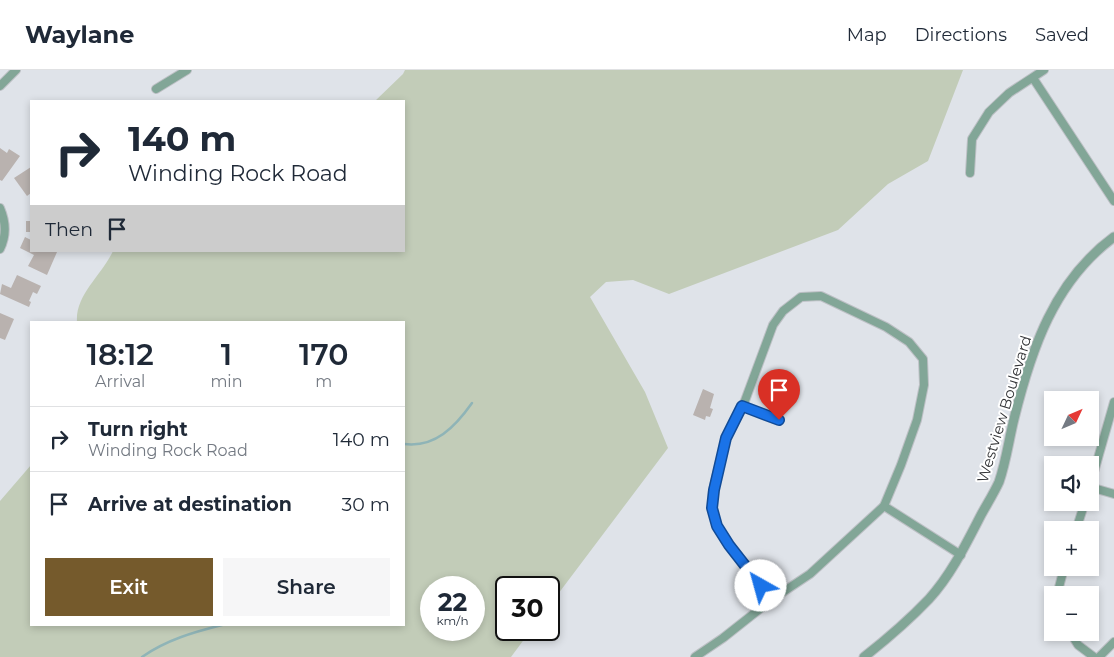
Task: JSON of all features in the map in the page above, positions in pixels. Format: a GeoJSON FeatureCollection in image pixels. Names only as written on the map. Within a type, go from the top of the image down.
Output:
{"type":"FeatureCollection","features":[{"type":"Feature","properties":{"kind":"street"},"geometry":{"type":"LineString","coordinates":[[0,86],[16,70]]}},
{"type":"Feature","properties":{"kind":"street"},"geometry":{"type":"LineString","coordinates":[[156,89],[187,70]]}},
{"type":"Feature","properties":{"kind":"street"},"geometry":{"type":"LineString","coordinates":[[970,173],[972,139],[989,112],[1009,93],[1044,70]]}},
{"type":"Feature","properties":{"kind":"street"},"geometry":{"type":"LineString","coordinates":[[1033,78],[1114,201]]}},
{"type":"Feature","properties":{"kind":"street"},"geometry":{"type":"LineString","coordinates":[[0,208],[6,221],[4,242],[0,249]]}},
{"type":"Feature","properties":{"kind":"street","name":"Westview Boulevard"},"geometry":{"type":"LineString","coordinates":[[864,657],[893,633],[930,597],[961,555],[999,481],[1014,416],[1032,354],[1053,306],[1076,274],[1102,246],[1114,237]]}},
{"type":"Feature","properties":{"kind":"street"},"geometry":{"type":"LineString","coordinates":[[695,657],[723,638],[771,600],[810,574],[884,506],[917,420],[924,385],[923,358],[909,342],[886,327],[821,296],[801,297],[783,311],[773,326],[742,406],[726,438],[714,490],[712,508],[717,526],[729,545],[771,600]]}},
{"type":"Feature","properties":{"kind":"street"},"geometry":{"type":"LineString","coordinates":[[1099,456],[1114,402]]}},
{"type":"Feature","properties":{"kind":"street"},"geometry":{"type":"LineString","coordinates":[[742,406],[779,420]]}},
{"type":"Feature","properties":{"kind":"street"},"geometry":{"type":"LineString","coordinates":[[1099,489],[1114,494]]}},
{"type":"Feature","properties":{"kind":"street"},"geometry":{"type":"LineString","coordinates":[[884,506],[961,555]]}},
{"type":"Feature","properties":{"kind":"street"},"geometry":{"type":"LineString","coordinates":[[1076,641],[1094,657]]}},
{"type":"Feature","properties":{"kind":"street"},"geometry":{"type":"LineString","coordinates":[[1099,657],[1114,642]]}},
{"type":"Feature","properties":{"kind":"green space"},"geometry":{"type":"Polygon","coordinates":[[[405,70],[963,70],[928,161],[888,184],[838,230],[669,294],[633,280],[606,282],[590,297],[645,392],[668,448],[560,591],[560,576],[495,576],[495,641],[523,641],[511,657],[0,657],[0,501],[30,466],[30,626],[405,626],[405,321],[77,321],[80,303],[112,252],[405,252],[405,100],[376,100],[405,70]]]}},
{"type":"Feature","properties":{"kind":"building"},"geometry":{"type":"Polygon","coordinates":[[[0,148],[7,153],[9,149],[20,156],[2,181],[0,180],[0,148]]]}},
{"type":"Feature","properties":{"kind":"building"},"geometry":{"type":"Polygon","coordinates":[[[30,168],[30,194],[27,196],[14,178],[30,168]]]}},
{"type":"Feature","properties":{"kind":"building"},"geometry":{"type":"Polygon","coordinates":[[[26,221],[30,221],[30,232],[26,232],[26,221]]]}},
{"type":"Feature","properties":{"kind":"building"},"geometry":{"type":"Polygon","coordinates":[[[25,237],[30,240],[30,252],[57,252],[47,275],[28,266],[34,255],[20,248],[25,237]]]}},
{"type":"Feature","properties":{"kind":"building"},"geometry":{"type":"Polygon","coordinates":[[[17,275],[41,286],[37,294],[33,292],[29,301],[31,302],[29,307],[0,294],[2,284],[11,288],[17,275]]]}},
{"type":"Feature","properties":{"kind":"building"},"geometry":{"type":"Polygon","coordinates":[[[0,313],[14,319],[5,340],[0,338],[0,313]]]}},
{"type":"Feature","properties":{"kind":"building"},"geometry":{"type":"Polygon","coordinates":[[[703,389],[714,394],[710,408],[713,409],[710,417],[706,416],[705,420],[693,415],[703,389]]]}},
{"type":"Feature","properties":{"kind":"waterway"},"geometry":{"type":"LineString","coordinates":[[405,444],[425,443],[435,439],[451,428],[472,403]]}},
{"type":"Feature","properties":{"kind":"waterway"},"geometry":{"type":"LineString","coordinates":[[142,657],[170,641],[219,626]]}},
{"type":"Feature","properties":{"kind":"route"},"geometry":{"type":"LineString","coordinates":[[761,586],[729,545],[717,526],[712,508],[714,490],[726,438],[742,406],[779,420]]}}]}
